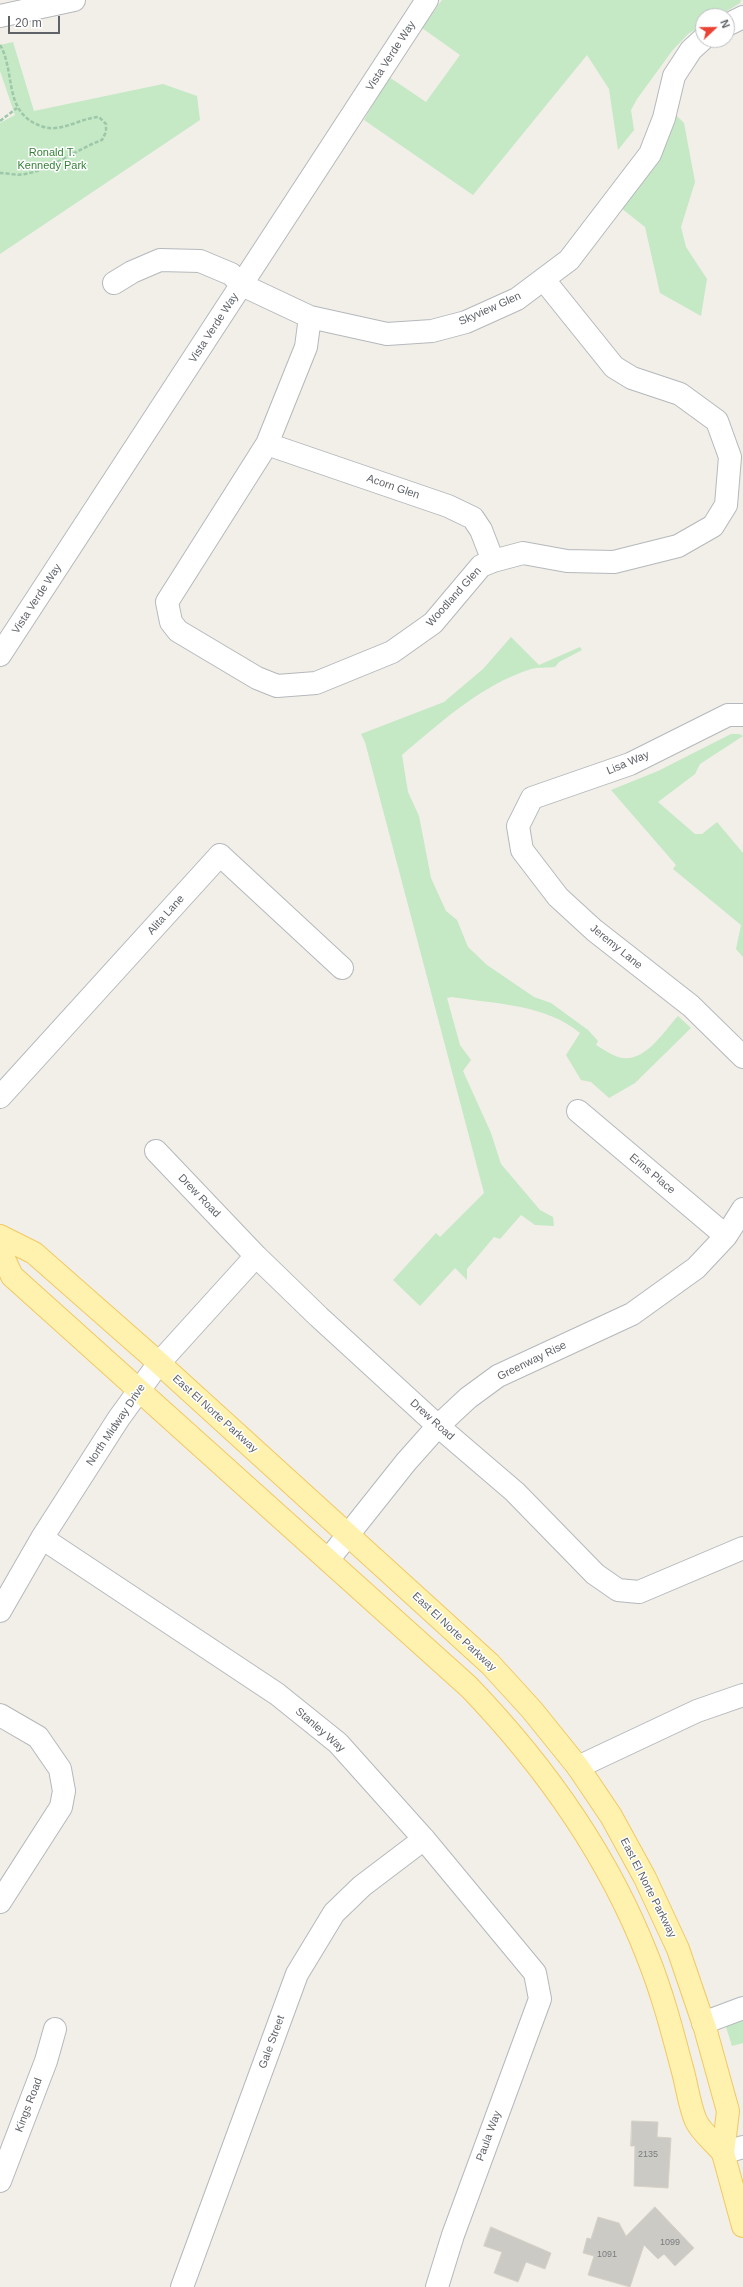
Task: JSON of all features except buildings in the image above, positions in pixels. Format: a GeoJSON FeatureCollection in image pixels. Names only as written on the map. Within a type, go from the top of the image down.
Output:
{"type":"FeatureCollection","features":[{"type":"Feature","properties":{"kind":"main road","name":"East El Norte Parkway"},"geometry":{"type":"LineString","coordinates":[[0,1236],[34,1254],[159,1363],[490,1664],[532,1710],[578,1767],[611,1816],[645,1878],[678,1949],[703,2023],[728,2111],[743,2226]]}},
{"type":"Feature","properties":{"kind":"main road","name":"East El Norte Parkway"},"geometry":{"type":"LineString","coordinates":[[0,1250],[12,1276],[470,1687],[502,1721],[539,1766],[579,1822],[616,1885],[647,1955],[670,2023],[696,2121],[733,2150]]}},
{"type":"Feature","properties":{"kind":"street"},"geometry":{"type":"LineString","coordinates":[[0,16],[74,0]]}},
{"type":"Feature","properties":{"kind":"street","name":"Vista Verde Way"},"geometry":{"type":"LineString","coordinates":[[0,655],[427,0]]}},
{"type":"Feature","properties":{"kind":"street","name":"Skyview Glen"},"geometry":{"type":"LineString","coordinates":[[114,282],[132,272],[160,260],[200,261],[231,274],[242,285],[310,317],[387,334],[432,331],[466,322],[517,299],[569,260],[650,154],[664,118],[674,76],[695,46]]}},
{"type":"Feature","properties":{"kind":"street","name":"Woodland Glen"},"geometry":{"type":"LineString","coordinates":[[310,317],[306,347],[267,444],[167,602],[171,622],[178,631],[257,678],[277,686],[316,682],[392,652],[433,623],[481,566],[493,561],[523,553],[567,561],[614,562],[678,546],[713,526],[726,505],[730,457],[717,421],[680,394],[632,378],[614,367],[544,280]]}},
{"type":"Feature","properties":{"kind":"street","name":"Acorn Glen"},"geometry":{"type":"LineString","coordinates":[[267,444],[448,506],[473,518],[481,530],[493,561]]}},
{"type":"Feature","properties":{"kind":"street","name":"Lisa Way"},"geometry":{"type":"LineString","coordinates":[[521,818],[532,798],[630,764],[728,715],[743,715]]}},
{"type":"Feature","properties":{"kind":"street","name":"Jeremy Lane"},"geometry":{"type":"LineString","coordinates":[[521,818],[518,826],[522,850],[558,897],[594,930],[691,1006],[743,1057]]}},
{"type":"Feature","properties":{"kind":"street","name":"Alita Lane"},"geometry":{"type":"LineString","coordinates":[[0,1097],[220,856],[342,968]]}},
{"type":"Feature","properties":{"kind":"street","name":"Erins Place"},"geometry":{"type":"LineString","coordinates":[[578,1111],[726,1236]]}},
{"type":"Feature","properties":{"kind":"street","name":"Drew Road"},"geometry":{"type":"LineString","coordinates":[[156,1151],[256,1256],[319,1317],[438,1426],[515,1492],[595,1574],[618,1590],[639,1592],[743,1548]]}},
{"type":"Feature","properties":{"kind":"street","name":"Greenway Rise"},"geometry":{"type":"LineString","coordinates":[[328,1560],[438,1426],[468,1398],[498,1376],[632,1314],[696,1268],[726,1236],[743,1209]]}},
{"type":"Feature","properties":{"kind":"street","name":"North Midway Drive"},"geometry":{"type":"LineString","coordinates":[[0,1611],[42,1538],[119,1418],[139,1390],[159,1363],[256,1256]]}},
{"type":"Feature","properties":{"kind":"street","name":"Stanley Way"},"geometry":{"type":"LineString","coordinates":[[42,1538],[277,1694],[338,1743],[424,1839],[535,1973],[538,1986]]}},
{"type":"Feature","properties":{"kind":"street"},"geometry":{"type":"LineString","coordinates":[[578,1767],[697,1711],[743,1695]]}},
{"type":"Feature","properties":{"kind":"street"},"geometry":{"type":"LineString","coordinates":[[0,1715],[38,1737],[60,1769],[64,1791],[61,1807],[0,1902]]}},
{"type":"Feature","properties":{"kind":"street","name":"Gale Street"},"geometry":{"type":"LineString","coordinates":[[182,2287],[297,1974],[334,1913],[362,1886],[424,1839]]}},
{"type":"Feature","properties":{"kind":"street","name":"Paula Way"},"geometry":{"type":"LineString","coordinates":[[437,2287],[453,2235],[540,1999],[538,1986]]}},
{"type":"Feature","properties":{"kind":"street"},"geometry":{"type":"LineString","coordinates":[[703,2023],[743,2008]]}},
{"type":"Feature","properties":{"kind":"street","name":"Kings Road"},"geometry":{"type":"LineString","coordinates":[[0,2181],[46,2061],[55,2029]]}},
{"type":"Feature","properties":{"kind":"path"},"geometry":{"type":"LineString","coordinates":[[0,45],[6,54],[11,79],[11,90],[17,108],[29,120],[42,127],[53,129],[70,125],[86,118],[99,117],[106,124],[106,132],[102,140],[82,148],[41,169],[24,175],[0,173]]}},
{"type":"Feature","properties":{"kind":"path"},"geometry":{"type":"LineString","coordinates":[[0,121],[17,108]]}},
{"type":"Feature","properties":{"kind":"green space"},"geometry":{"type":"Polygon","coordinates":[[[442,0],[741,0],[740,3],[732,8],[695,8],[695,30],[688,34],[672,51],[637,99],[631,110],[634,130],[618,150],[609,89],[587,55],[473,195],[364,120],[389,77],[426,102],[460,55],[422,28],[442,0]]]}},
{"type":"Feature","properties":{"kind":"green space","name":"Ronald T. Kennedy Park"},"geometry":{"type":"Polygon","coordinates":[[[13,42],[34,111],[163,84],[197,96],[200,120],[0,254],[0,123],[15,115],[0,71],[0,45],[13,42]]]}},
{"type":"Feature","properties":{"kind":"green space"},"geometry":{"type":"Polygon","coordinates":[[[675,114],[684,123],[695,182],[681,227],[686,247],[707,279],[701,316],[660,293],[645,227],[621,208],[675,114]]]}},
{"type":"Feature","properties":{"kind":"green space"},"geometry":{"type":"Polygon","coordinates":[[[511,637],[539,665],[580,647],[582,650],[559,662],[555,667],[531,669],[495,685],[462,706],[402,755],[408,792],[419,816],[431,878],[446,911],[457,920],[468,947],[487,965],[534,997],[551,1003],[588,1030],[598,1041],[596,1045],[618,1057],[627,1058],[644,1052],[652,1046],[678,1016],[691,1028],[635,1083],[609,1098],[591,1082],[581,1080],[566,1055],[580,1033],[566,1023],[552,1016],[519,1007],[452,997],[447,998],[460,1045],[471,1060],[463,1071],[491,1133],[501,1164],[540,1210],[553,1217],[554,1226],[535,1225],[521,1215],[500,1239],[494,1237],[467,1269],[467,1280],[455,1268],[420,1306],[393,1280],[436,1233],[440,1237],[484,1193],[365,742],[361,734],[444,702],[483,669],[511,637]]]}},
{"type":"Feature","properties":{"kind":"green space"},"geometry":{"type":"Polygon","coordinates":[[[731,734],[739,734],[743,736],[700,764],[695,774],[658,802],[695,834],[702,834],[717,822],[743,853],[743,957],[736,949],[741,925],[673,869],[676,865],[611,790],[658,771],[731,734]]]}},
{"type":"Feature","properties":{"kind":"green space"},"geometry":{"type":"Polygon","coordinates":[[[743,2017],[743,2043],[732,2046],[725,2024],[743,2017]]]}}]}
